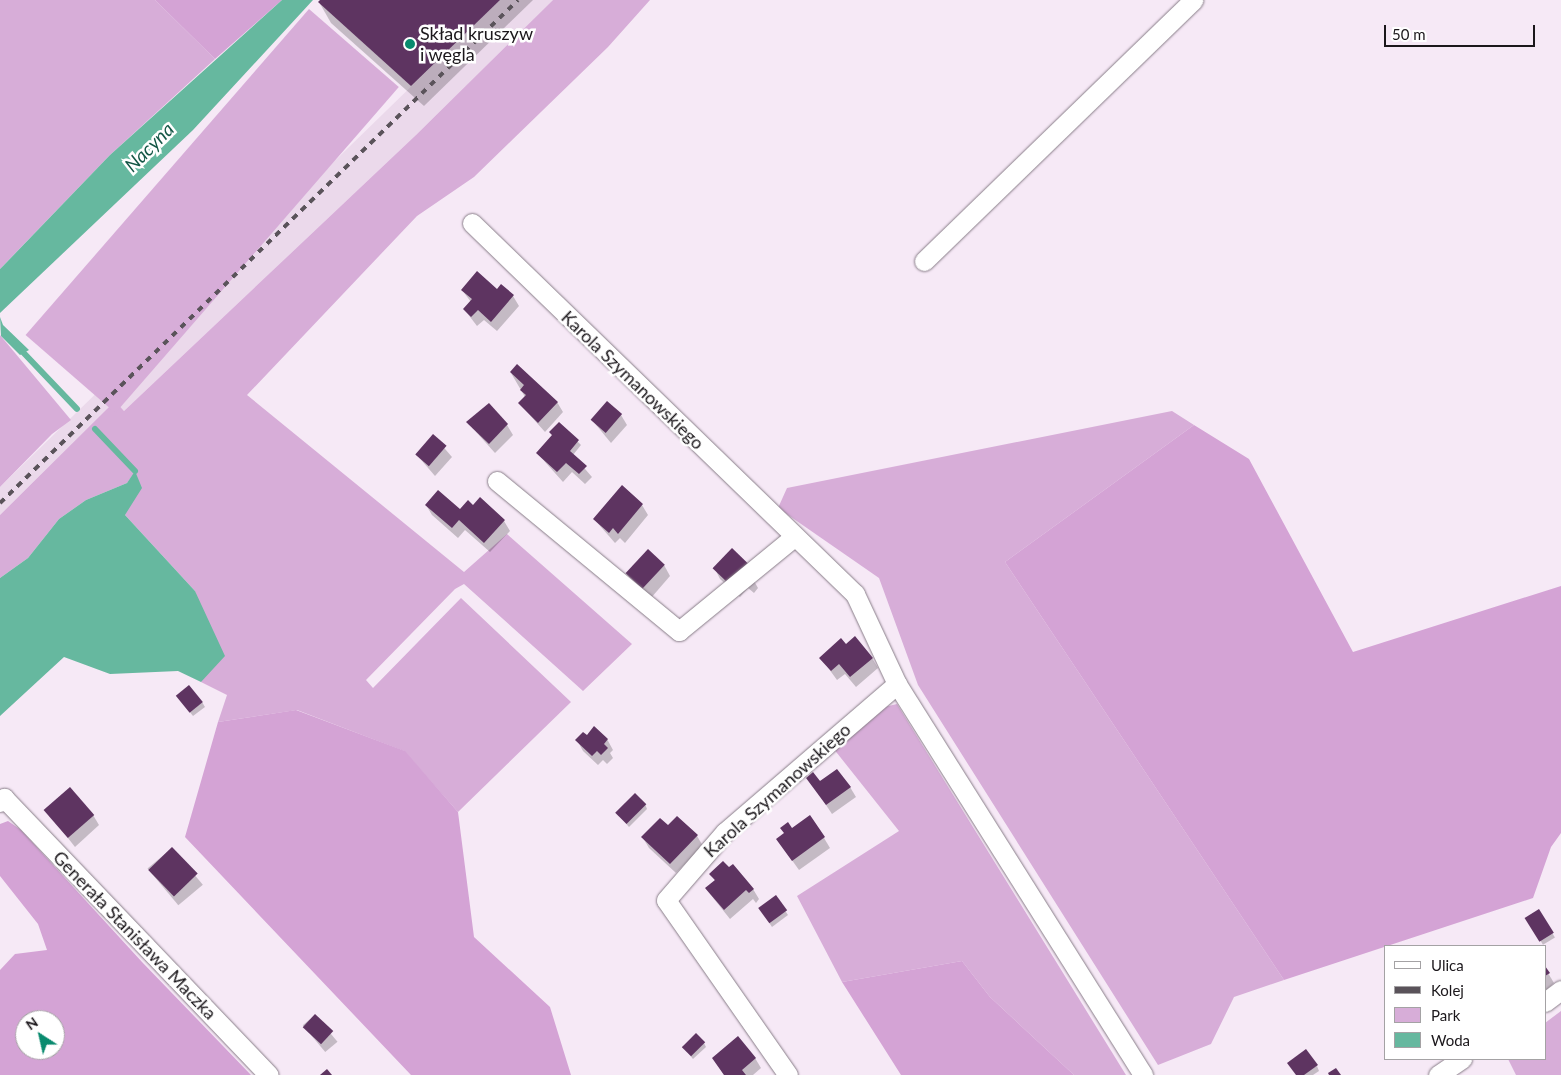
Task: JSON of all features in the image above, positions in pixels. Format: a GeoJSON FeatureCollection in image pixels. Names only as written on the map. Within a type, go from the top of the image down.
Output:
{"type":"FeatureCollection","features":[{"type":"Feature","properties":{"kind":"street"},"geometry":{"type":"LineString","coordinates":[[924,261],[1192,0]]}},
{"type":"Feature","properties":{"kind":"street","name":"Karola Szymanowskiego"},"geometry":{"type":"LineString","coordinates":[[472,223],[794,538],[855,594],[898,684],[1143,1075]]}},
{"type":"Feature","properties":{"kind":"street"},"geometry":{"type":"LineString","coordinates":[[497,480],[679,631],[794,538]]}},
{"type":"Feature","properties":{"kind":"street","name":"Karola Szymanowskiego"},"geometry":{"type":"LineString","coordinates":[[788,1075],[666,900],[726,832],[898,684]]}},
{"type":"Feature","properties":{"kind":"street","name":"Generała Stanisława Maczka"},"geometry":{"type":"LineString","coordinates":[[0,802],[4,798],[269,1075]]}},
{"type":"Feature","properties":{"kind":"street"},"geometry":{"type":"LineString","coordinates":[[1546,1001],[1561,990]]}},
{"type":"Feature","properties":{"kind":"street"},"geometry":{"type":"LineString","coordinates":[[1438,1075],[1460,1060]]}},
{"type":"Feature","properties":{"kind":"shaded area"},"geometry":{"type":"Polygon","coordinates":[[[155,0],[282,0],[215,59],[155,0]]]}},
{"type":"Feature","properties":{"kind":"shaded area"},"geometry":{"type":"Polygon","coordinates":[[[500,0],[553,0],[416,135],[124,411],[115,401],[0,515],[0,487],[500,0]]]}},
{"type":"Feature","properties":{"kind":"shaded area"},"geometry":{"type":"Polygon","coordinates":[[[1194,425],[1249,459],[1353,652],[1561,586],[1561,833],[1551,847],[1533,898],[1390,945],[1384,945],[1384,947],[1284,980],[1005,562],[1194,425]]]}},
{"type":"Feature","properties":{"kind":"shaded area"},"geometry":{"type":"Polygon","coordinates":[[[296,710],[405,751],[458,812],[474,937],[550,1007],[571,1075],[411,1075],[185,837],[218,722],[296,710]]]}},
{"type":"Feature","properties":{"kind":"shaded area"},"geometry":{"type":"Polygon","coordinates":[[[8,821],[21,830],[142,962],[251,1075],[0,1075],[0,970],[15,954],[47,950],[38,924],[0,876],[0,824],[8,821]]]}},
{"type":"Feature","properties":{"kind":"shaded area"},"geometry":{"type":"Polygon","coordinates":[[[962,961],[990,997],[1074,1075],[901,1075],[842,982],[962,961]]]}},
{"type":"Feature","properties":{"kind":"green space"},"geometry":{"type":"Polygon","coordinates":[[[0,0],[155,0],[215,59],[110,155],[0,269],[0,0]]]}},
{"type":"Feature","properties":{"kind":"green space"},"geometry":{"type":"Polygon","coordinates":[[[553,0],[650,0],[608,47],[474,177],[417,216],[247,395],[464,572],[507,534],[632,644],[583,691],[464,584],[455,589],[366,680],[373,688],[461,598],[571,702],[458,812],[404,751],[297,710],[218,722],[227,695],[201,682],[204,674],[195,591],[125,515],[135,472],[127,483],[86,500],[59,519],[28,558],[0,578],[0,515],[115,401],[124,411],[416,135],[553,0]]]}},
{"type":"Feature","properties":{"kind":"green space"},"geometry":{"type":"Polygon","coordinates":[[[309,9],[399,87],[115,413],[26,335],[309,9]]]}},
{"type":"Feature","properties":{"kind":"green space"},"geometry":{"type":"Polygon","coordinates":[[[0,335],[71,420],[52,434],[0,487],[0,335]]]}},
{"type":"Feature","properties":{"kind":"green space"},"geometry":{"type":"Polygon","coordinates":[[[1172,411],[1194,425],[1005,562],[1284,980],[1234,997],[1211,1044],[1158,1065],[918,685],[879,578],[778,508],[787,488],[1172,411]]]}},
{"type":"Feature","properties":{"kind":"green space"},"geometry":{"type":"Polygon","coordinates":[[[897,704],[1126,1075],[1074,1075],[990,997],[962,961],[842,982],[797,896],[899,831],[833,748],[880,708],[897,704]]]}},
{"type":"Feature","properties":{"kind":"green space"},"geometry":{"type":"Polygon","coordinates":[[[1561,1011],[1561,1075],[1516,1075],[1508,1060],[1546,1060],[1546,1022],[1561,1011]]]}},
{"type":"Feature","properties":{"kind":"water","name":"Nacyna"},"geometry":{"type":"Polygon","coordinates":[[[282,0],[313,0],[193,130],[0,313],[0,269],[110,155],[282,0]]]}},
{"type":"Feature","properties":{"kind":"water"},"geometry":{"type":"Polygon","coordinates":[[[0,317],[3,325],[29,350],[20,355],[1,336],[0,317]]]}},
{"type":"Feature","properties":{"kind":"water"},"geometry":{"type":"Polygon","coordinates":[[[135,471],[142,488],[125,515],[195,591],[225,656],[201,682],[178,671],[110,674],[64,657],[0,716],[0,578],[28,558],[59,519],[86,500],[127,483],[135,471]]]}},
{"type":"Feature","properties":{"kind":"building","name":"Skład kruszyw i węgla"},"geometry":{"type":"Polygon","coordinates":[[[320,0],[500,0],[411,86],[318,2],[320,0]]]}},
{"type":"Feature","properties":{"kind":"building"},"geometry":{"type":"Polygon","coordinates":[[[477,271],[497,289],[501,284],[514,295],[491,322],[478,310],[471,317],[463,309],[472,299],[461,290],[477,271]]]}},
{"type":"Feature","properties":{"kind":"building"},"geometry":{"type":"Polygon","coordinates":[[[517,364],[558,402],[538,423],[518,403],[526,395],[520,390],[524,385],[510,372],[517,364]]]}},
{"type":"Feature","properties":{"kind":"building"},"geometry":{"type":"Polygon","coordinates":[[[607,401],[622,414],[606,433],[591,420],[607,401]]]}},
{"type":"Feature","properties":{"kind":"building"},"geometry":{"type":"Polygon","coordinates":[[[489,403],[508,424],[489,444],[466,422],[489,403]]]}},
{"type":"Feature","properties":{"kind":"building"},"geometry":{"type":"Polygon","coordinates":[[[559,422],[579,440],[570,451],[587,466],[579,474],[566,463],[557,472],[536,453],[552,435],[549,432],[559,422]]]}},
{"type":"Feature","properties":{"kind":"building"},"geometry":{"type":"Polygon","coordinates":[[[433,434],[447,446],[429,466],[415,454],[433,434]]]}},
{"type":"Feature","properties":{"kind":"building"},"geometry":{"type":"Polygon","coordinates":[[[622,485],[643,504],[618,534],[613,528],[609,533],[593,519],[622,485]]]}},
{"type":"Feature","properties":{"kind":"building"},"geometry":{"type":"Polygon","coordinates":[[[438,490],[460,509],[468,500],[473,505],[480,497],[505,520],[484,543],[459,520],[452,528],[425,505],[438,490]]]}},
{"type":"Feature","properties":{"kind":"building"},"geometry":{"type":"Polygon","coordinates":[[[732,548],[752,567],[733,588],[713,568],[732,548]]]}},
{"type":"Feature","properties":{"kind":"building"},"geometry":{"type":"Polygon","coordinates":[[[648,549],[665,565],[642,589],[625,573],[648,549]]]}},
{"type":"Feature","properties":{"kind":"building"},"geometry":{"type":"Polygon","coordinates":[[[855,636],[873,658],[850,677],[839,664],[831,671],[819,658],[841,638],[846,644],[855,636]]]}},
{"type":"Feature","properties":{"kind":"building"},"geometry":{"type":"Polygon","coordinates":[[[189,685],[203,702],[190,713],[176,696],[189,685]]]}},
{"type":"Feature","properties":{"kind":"building"},"geometry":{"type":"Polygon","coordinates":[[[594,726],[608,739],[604,744],[608,748],[601,755],[597,751],[592,756],[575,740],[583,732],[587,735],[594,726]]]}},
{"type":"Feature","properties":{"kind":"building"},"geometry":{"type":"Polygon","coordinates":[[[837,769],[851,787],[826,805],[806,778],[813,772],[820,781],[837,769]]]}},
{"type":"Feature","properties":{"kind":"building"},"geometry":{"type":"Polygon","coordinates":[[[70,787],[94,815],[68,838],[44,810],[70,787]]]}},
{"type":"Feature","properties":{"kind":"building"},"geometry":{"type":"Polygon","coordinates":[[[635,793],[646,804],[627,824],[615,813],[635,793]]]}},
{"type":"Feature","properties":{"kind":"building"},"geometry":{"type":"Polygon","coordinates":[[[810,815],[825,837],[792,861],[776,839],[784,833],[780,828],[788,822],[792,828],[810,815]]]}},
{"type":"Feature","properties":{"kind":"building"},"geometry":{"type":"Polygon","coordinates":[[[677,816],[698,835],[670,864],[641,837],[660,818],[668,825],[677,816]]]}},
{"type":"Feature","properties":{"kind":"building"},"geometry":{"type":"Polygon","coordinates":[[[172,847],[198,874],[174,897],[148,870],[172,847]]]}},
{"type":"Feature","properties":{"kind":"building"},"geometry":{"type":"Polygon","coordinates":[[[723,861],[729,867],[733,864],[754,889],[749,893],[746,890],[724,910],[705,888],[715,880],[709,874],[723,861]]]}},
{"type":"Feature","properties":{"kind":"building"},"geometry":{"type":"Polygon","coordinates":[[[776,895],[787,910],[769,923],[758,908],[776,895]]]}},
{"type":"Feature","properties":{"kind":"building"},"geometry":{"type":"Polygon","coordinates":[[[1539,909],[1554,933],[1539,942],[1525,918],[1539,909]]]}},
{"type":"Feature","properties":{"kind":"building"},"geometry":{"type":"Polygon","coordinates":[[[1546,967],[1550,973],[1546,975],[1546,967]]]}},
{"type":"Feature","properties":{"kind":"building"},"geometry":{"type":"Polygon","coordinates":[[[315,1014],[333,1031],[321,1044],[303,1027],[315,1014]]]}},
{"type":"Feature","properties":{"kind":"building"},"geometry":{"type":"Polygon","coordinates":[[[696,1033],[705,1042],[691,1056],[682,1047],[696,1033]]]}},
{"type":"Feature","properties":{"kind":"building"},"geometry":{"type":"Polygon","coordinates":[[[738,1036],[756,1058],[742,1070],[746,1075],[724,1075],[712,1058],[738,1036]]]}},
{"type":"Feature","properties":{"kind":"building"},"geometry":{"type":"Polygon","coordinates":[[[1306,1049],[1318,1065],[1304,1075],[1296,1075],[1287,1063],[1306,1049]]]}},
{"type":"Feature","properties":{"kind":"building"},"geometry":{"type":"Polygon","coordinates":[[[1336,1068],[1341,1075],[1329,1075],[1328,1073],[1336,1068]]]}},
{"type":"Feature","properties":{"kind":"building"},"geometry":{"type":"Polygon","coordinates":[[[327,1069],[332,1075],[320,1075],[327,1069]]]}},
{"type":"Feature","properties":{"kind":"waterway"},"geometry":{"type":"LineString","coordinates":[[19,348],[77,409]]}},
{"type":"Feature","properties":{"kind":"waterway"},"geometry":{"type":"LineString","coordinates":[[95,429],[135,471]]}},
{"type":"Feature","properties":{"kind":"railway"},"geometry":{"type":"LineString","coordinates":[[0,503],[518,0]]}},
{"type":"Feature","properties":{"kind":"place","name":"Skład kruszyw i węgla"},"geometry":{"type":"Point","coordinates":[410,44]}}]}
